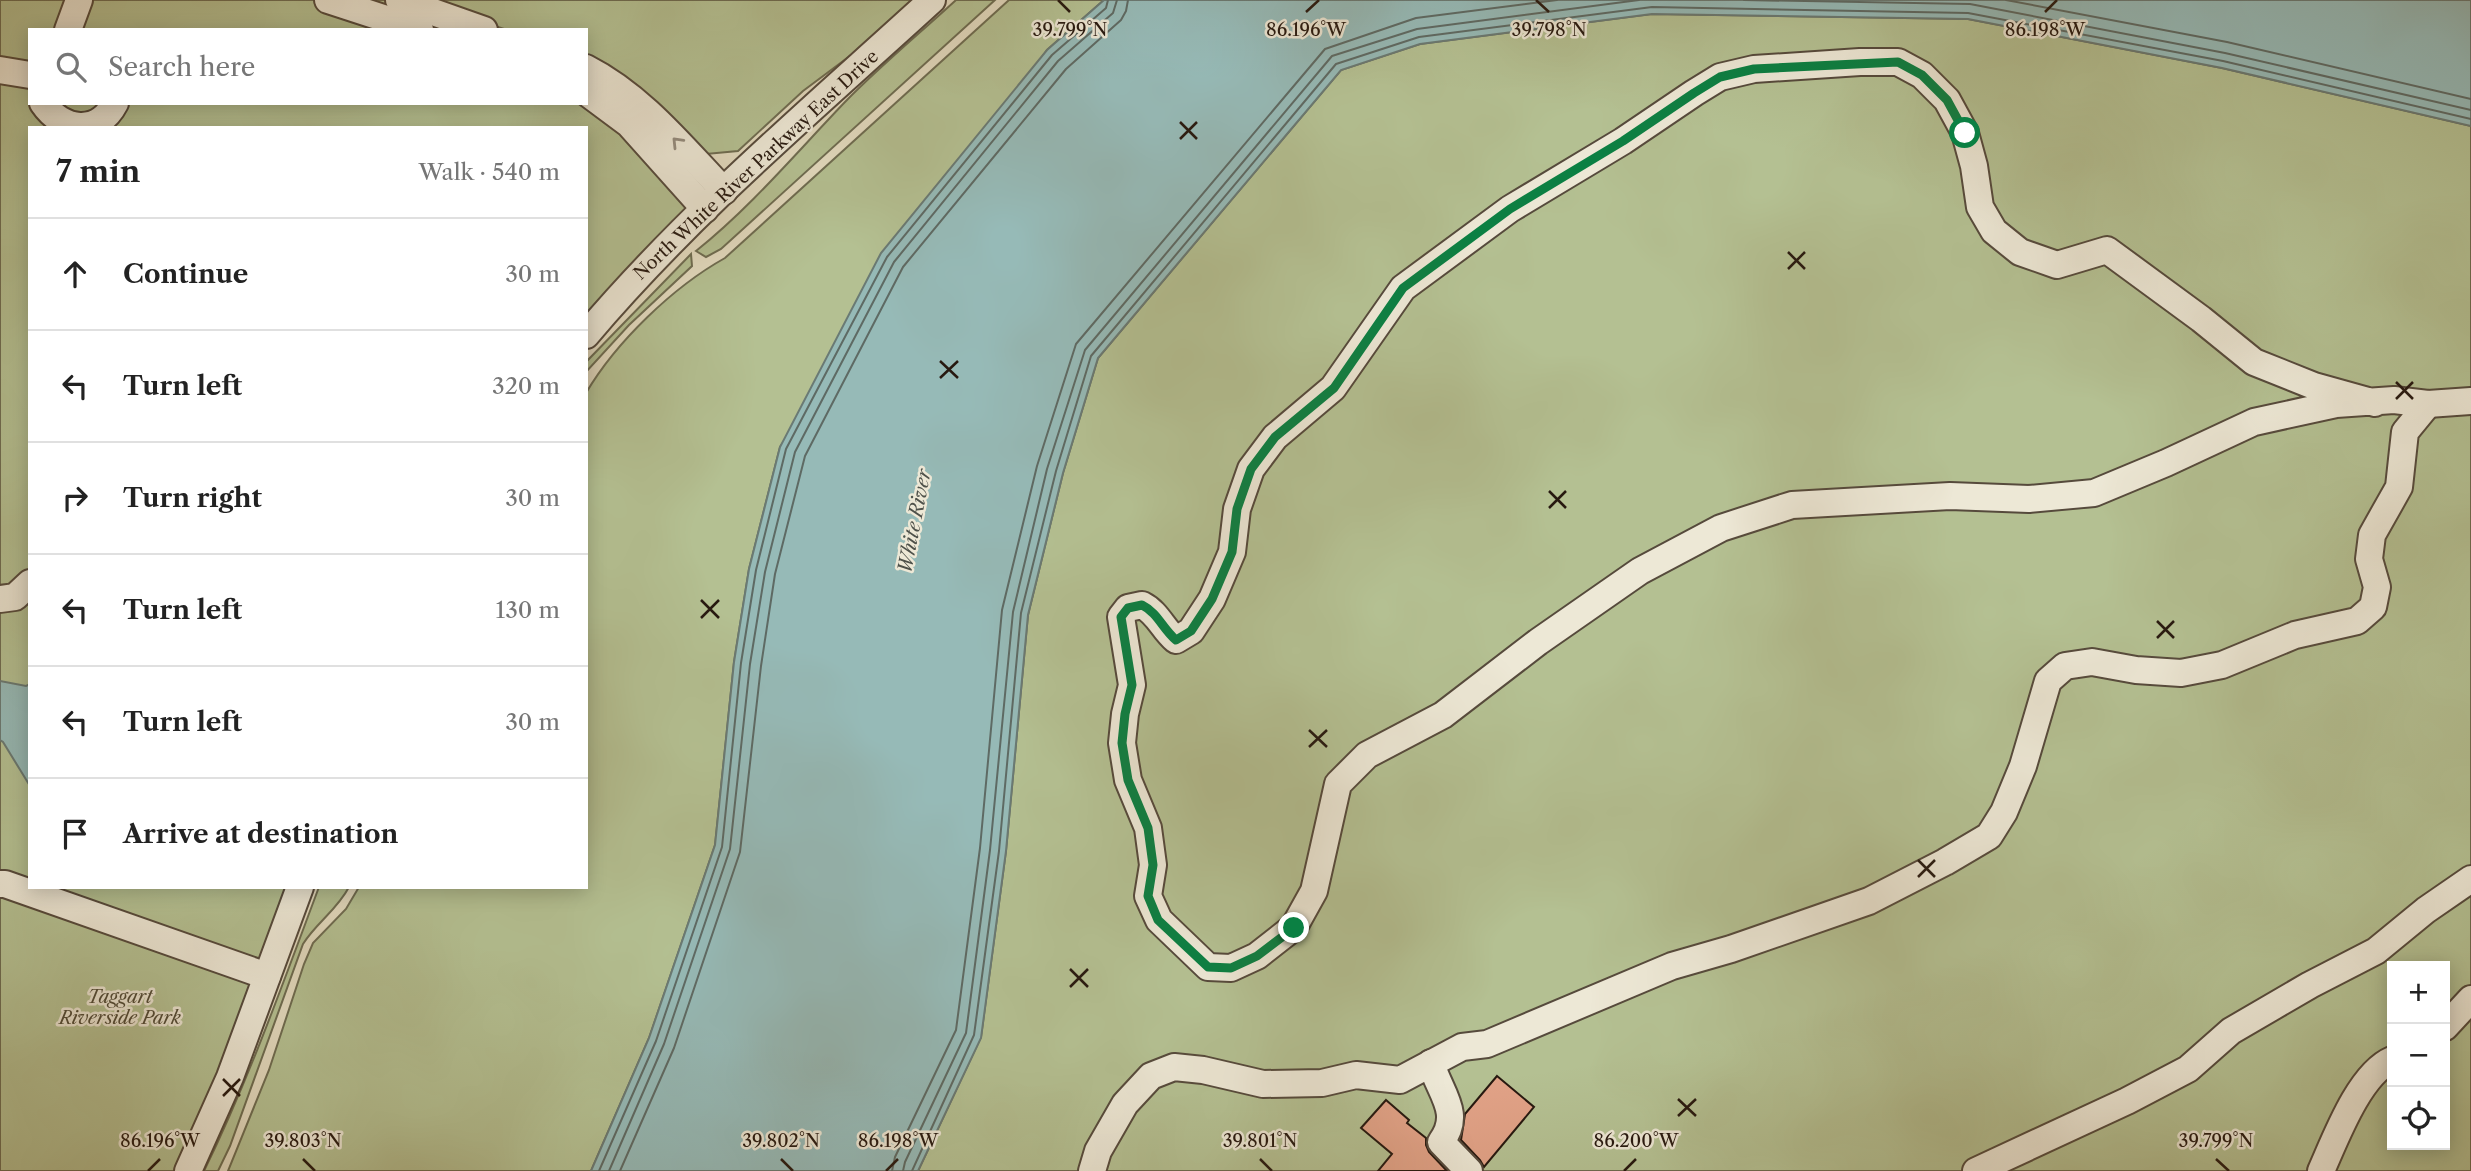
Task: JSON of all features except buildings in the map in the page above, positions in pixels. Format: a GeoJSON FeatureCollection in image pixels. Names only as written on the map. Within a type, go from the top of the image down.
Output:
{"type":"FeatureCollection","features":[{"type":"Feature","properties":{"kind":"street"},"geometry":{"type":"LineString","coordinates":[[69,28],[79,0]]}},
{"type":"Feature","properties":{"kind":"street"},"geometry":{"type":"LineString","coordinates":[[328,0],[414,28]]}},
{"type":"Feature","properties":{"kind":"street"},"geometry":{"type":"LineString","coordinates":[[399,0],[478,28]]}},
{"type":"Feature","properties":{"kind":"street","name":"North White River Parkway East Drive"},"geometry":{"type":"LineString","coordinates":[[588,333],[654,259],[714,200],[932,0]]}},
{"type":"Feature","properties":{"kind":"street"},"geometry":{"type":"LineString","coordinates":[[2375,403],[2314,386],[2254,362],[2107,250],[2057,265],[2020,252],[1994,231],[1980,207],[1974,166],[1965,133],[1947,100],[1922,75],[1898,62],[1754,69],[1720,77],[1623,141],[1510,209],[1403,288],[1334,388],[1275,437],[1251,469],[1237,509],[1232,552],[1212,599],[1191,631],[1176,640],[1165,631],[1153,610],[1142,605],[1128,608],[1121,617],[1132,685],[1122,743],[1128,780],[1148,828],[1153,865],[1148,896],[1158,920],[1208,967],[1231,968],[1257,956],[1294,928],[1308,903],[1314,891],[1338,784],[1367,755],[1443,715],[1538,642],[1640,571],[1721,528],[1793,505],[1951,496],[2029,499],[2094,494],[2166,464],[2254,422],[2336,404],[2375,403],[2394,400],[2428,404],[2471,401]]}},
{"type":"Feature","properties":{"kind":"street"},"geometry":{"type":"LineString","coordinates":[[588,69],[617,87],[651,116],[714,200]]}},
{"type":"Feature","properties":{"kind":"street"},"geometry":{"type":"LineString","coordinates":[[0,70],[28,75]]}},
{"type":"Feature","properties":{"kind":"street"},"geometry":{"type":"LineString","coordinates":[[588,93],[629,124],[714,200]]}},
{"type":"Feature","properties":{"kind":"street"},"geometry":{"type":"LineString","coordinates":[[44,105],[51,115],[76,126],[89,125],[102,119],[113,105]]}},
{"type":"Feature","properties":{"kind":"street"},"geometry":{"type":"LineString","coordinates":[[1099,1164],[1125,1104],[1151,1076],[1174,1067],[1203,1070],[1263,1084],[1322,1083],[1356,1075],[1401,1080],[1462,1047],[1487,1044],[1672,966],[1731,949],[1869,901],[1945,862],[1989,836],[2004,812],[2023,766],[2048,681],[2065,666],[2092,662],[2136,670],[2181,673],[2222,665],[2295,635],[2357,621],[2373,607],[2377,587],[2369,559],[2372,535],[2399,487],[2405,432],[2428,404]]}},
{"type":"Feature","properties":{"kind":"street"},"geometry":{"type":"LineString","coordinates":[[0,599],[15,597],[28,585]]}},
{"type":"Feature","properties":{"kind":"street"},"geometry":{"type":"LineString","coordinates":[[1976,1171],[2127,1101],[2188,1069],[2231,1031],[2310,985],[2376,951],[2426,910],[2471,879]]}},
{"type":"Feature","properties":{"kind":"street"},"geometry":{"type":"LineString","coordinates":[[0,884],[267,976]]}},
{"type":"Feature","properties":{"kind":"street"},"geometry":{"type":"LineString","coordinates":[[188,1171],[223,1095],[299,889]]}},
{"type":"Feature","properties":{"kind":"street"},"geometry":{"type":"LineString","coordinates":[[2448,1024],[2471,999]]}},
{"type":"Feature","properties":{"kind":"street"},"geometry":{"type":"LineString","coordinates":[[2321,1171],[2347,1115],[2366,1084],[2382,1064],[2387,1062]]}},
{"type":"Feature","properties":{"kind":"street"},"geometry":{"type":"LineString","coordinates":[[1431,1063],[1450,1107],[1450,1130],[1441,1142],[1469,1171]]}},
{"type":"Feature","properties":{"kind":"green space","name":"Taggart Riverside Park"},"geometry":{"type":"Polygon","coordinates":[[[0,0],[413,0],[472,28],[28,28],[28,105],[588,105],[696,198],[588,336],[588,126],[28,126],[28,889],[295,889],[185,1171],[0,1171],[0,0]]]}},
{"type":"Feature","properties":{"kind":"green space"},"geometry":{"type":"Polygon","coordinates":[[[417,0],[917,0],[886,29],[803,91],[738,151],[706,154],[588,60],[588,28],[501,28],[417,0]]]}},
{"type":"Feature","properties":{"kind":"green space"},"geometry":{"type":"Polygon","coordinates":[[[956,0],[995,0],[721,249],[706,257],[696,251],[754,198],[858,89],[956,0]]]}},
{"type":"Feature","properties":{"kind":"green space"},"geometry":{"type":"Polygon","coordinates":[[[1009,0],[1104,0],[1047,50],[780,447],[749,569],[734,662],[715,845],[649,1038],[591,1171],[228,1171],[269,1070],[313,943],[346,909],[358,889],[588,889],[588,390],[613,354],[647,317],[686,284],[725,258],[1009,0]]]}},
{"type":"Feature","properties":{"kind":"green space"},"geometry":{"type":"Polygon","coordinates":[[[1652,14],[1968,19],[2222,68],[2471,126],[2471,1171],[918,1171],[981,1037],[1006,851],[1028,615],[1063,473],[1098,358],[1341,70],[1420,44],[1652,14]]]}},
{"type":"Feature","properties":{"kind":"green space"},"geometry":{"type":"Polygon","coordinates":[[[691,254],[692,266],[629,325],[588,370],[588,360],[691,254]]]}},
{"type":"Feature","properties":{"kind":"green space"},"geometry":{"type":"Polygon","coordinates":[[[318,889],[348,889],[303,944],[230,1146],[218,1171],[204,1171],[251,1066],[318,889]]]}},
{"type":"Feature","properties":{"kind":"water","name":"White River"},"geometry":{"type":"Polygon","coordinates":[[[1104,0],[2471,0],[2471,126],[2222,68],[1968,19],[1652,14],[1420,44],[1341,70],[1098,358],[1063,473],[1028,615],[1006,851],[981,1038],[918,1171],[591,1171],[649,1038],[715,845],[734,662],[749,569],[780,447],[881,253],[1047,50],[1104,0]]]}},
{"type":"Feature","properties":{"kind":"water"},"geometry":{"type":"Polygon","coordinates":[[[0,681],[28,685],[28,783],[0,740],[0,681]]]}},
{"type":"Feature","properties":{"kind":"route"},"geometry":{"type":"LineString","coordinates":[[1294,928],[1257,956],[1231,968],[1208,967],[1158,920],[1148,896],[1153,865],[1148,828],[1128,780],[1122,743],[1132,685],[1121,617],[1128,608],[1142,605],[1153,610],[1165,631],[1176,640],[1191,631],[1212,599],[1232,552],[1237,509],[1251,469],[1275,437],[1334,388],[1403,288],[1510,209],[1623,141],[1720,77],[1754,69],[1898,62],[1922,75],[1947,100],[1965,133]]}}]}
